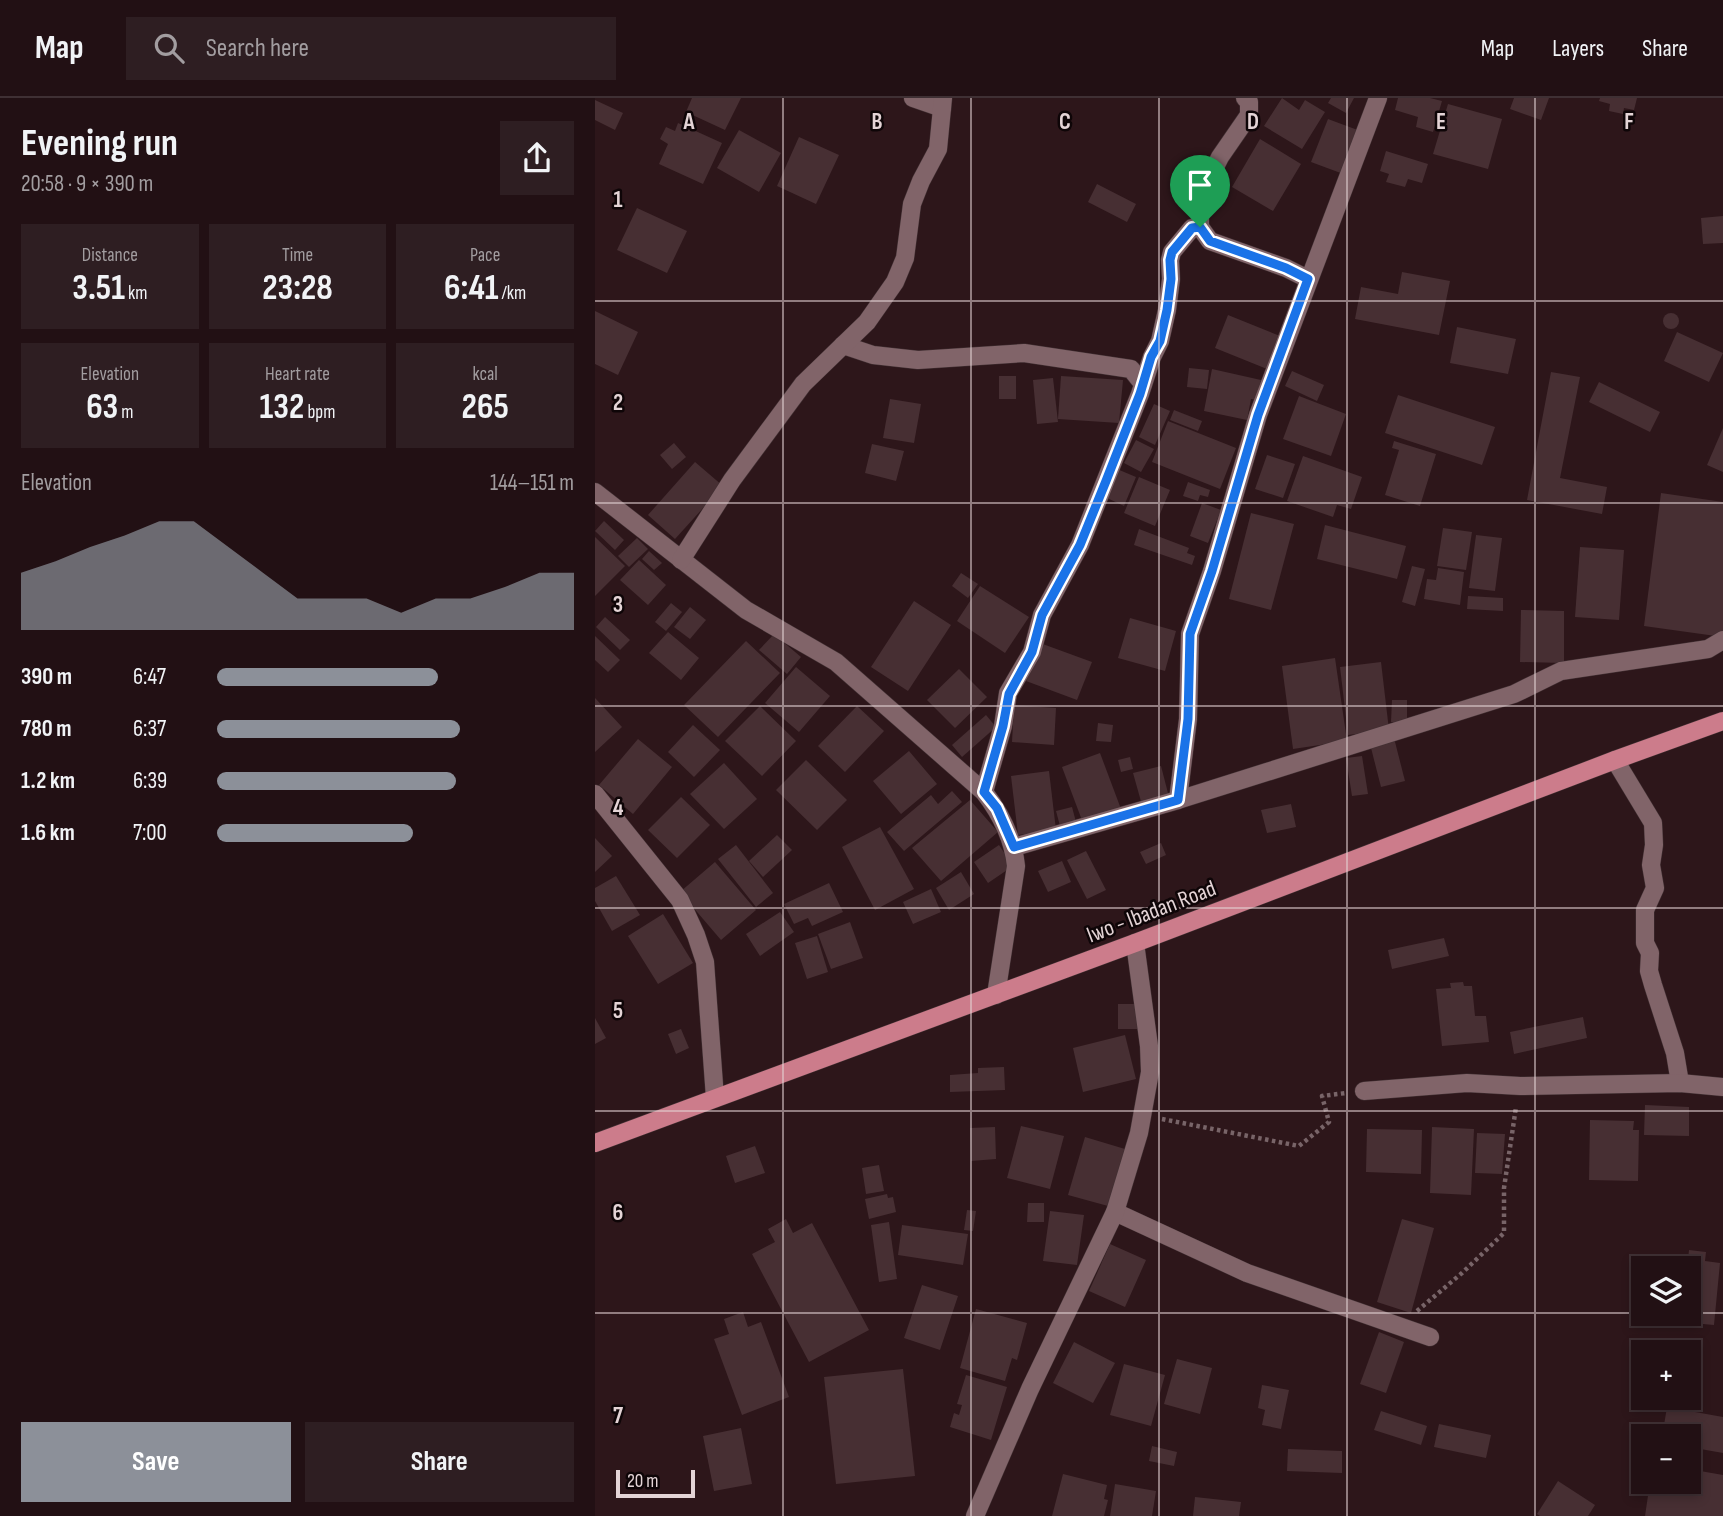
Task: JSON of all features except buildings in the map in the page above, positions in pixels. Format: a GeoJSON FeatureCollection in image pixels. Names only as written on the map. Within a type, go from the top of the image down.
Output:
{"type":"FeatureCollection","features":[{"type":"Feature","properties":{"kind":"main road","name":"Iwo - Ibadan Road"},"geometry":{"type":"LineString","coordinates":[[595,1143],[1723,721]]}},
{"type":"Feature","properties":{"kind":"street"},"geometry":{"type":"LineString","coordinates":[[681,561],[732,480],[795,394],[867,322],[895,282],[905,258],[912,204],[938,149],[942,103],[913,98]]}},
{"type":"Feature","properties":{"kind":"street"},"geometry":{"type":"LineString","coordinates":[[1245,98],[1249,102],[1249,115],[1220,157],[1208,181],[1200,227],[1210,241],[1286,268],[1308,279]]}},
{"type":"Feature","properties":{"kind":"street"},"geometry":{"type":"LineString","coordinates":[[1178,800],[1188,719],[1190,634],[1212,571],[1258,415],[1378,98]]}},
{"type":"Feature","properties":{"kind":"street"},"geometry":{"type":"LineString","coordinates":[[984,792],[1009,694],[1032,652],[1042,615],[1080,545],[1151,357],[1160,341],[1167,310],[1172,252],[1192,228],[1200,227]]}},
{"type":"Feature","properties":{"kind":"street"},"geometry":{"type":"LineString","coordinates":[[843,345],[873,355],[918,360],[1024,353],[1058,357],[1131,369],[1143,384]]}},
{"type":"Feature","properties":{"kind":"street"},"geometry":{"type":"LineString","coordinates":[[595,492],[746,610],[836,662],[984,792],[997,808],[1014,847],[1016,866],[996,995]]}},
{"type":"Feature","properties":{"kind":"street"},"geometry":{"type":"LineString","coordinates":[[1014,847],[1178,800],[1514,694],[1561,671],[1708,649],[1723,640]]}},
{"type":"Feature","properties":{"kind":"street"},"geometry":{"type":"LineString","coordinates":[[1615,760],[1653,823],[1651,865],[1655,888],[1645,910],[1645,943],[1650,953],[1649,971],[1675,1053],[1679,1083]]}},
{"type":"Feature","properties":{"kind":"street"},"geometry":{"type":"LineString","coordinates":[[595,794],[680,900],[697,935],[705,962],[715,1098]]}},
{"type":"Feature","properties":{"kind":"street"},"geometry":{"type":"LineString","coordinates":[[975,1516],[1030,1389],[1115,1212],[1139,1133],[1150,1059],[1135,943]]}},
{"type":"Feature","properties":{"kind":"street"},"geometry":{"type":"LineString","coordinates":[[1364,1091],[1467,1083],[1520,1086],[1679,1083],[1723,1087]]}},
{"type":"Feature","properties":{"kind":"street"},"geometry":{"type":"LineString","coordinates":[[1115,1212],[1247,1273],[1430,1337]]}},
{"type":"Feature","properties":{"kind":"path"},"geometry":{"type":"LineString","coordinates":[[1398,1327],[1504,1233],[1504,1188],[1520,1086]]}},
{"type":"Feature","properties":{"kind":"path"},"geometry":{"type":"LineString","coordinates":[[1142,1115],[1299,1146],[1329,1122],[1322,1096],[1364,1091]]}},
{"type":"Feature","properties":{"kind":"route"},"geometry":{"type":"LineString","coordinates":[[1200,227],[1210,241],[1286,268],[1308,279],[1258,415],[1212,571],[1190,634],[1188,719],[1178,800],[1014,847],[997,808],[984,792],[1009,694],[1032,652],[1042,615],[1080,545],[1140,394],[1151,357],[1160,341],[1167,310],[1172,252],[1192,228],[1200,227]]}}]}
